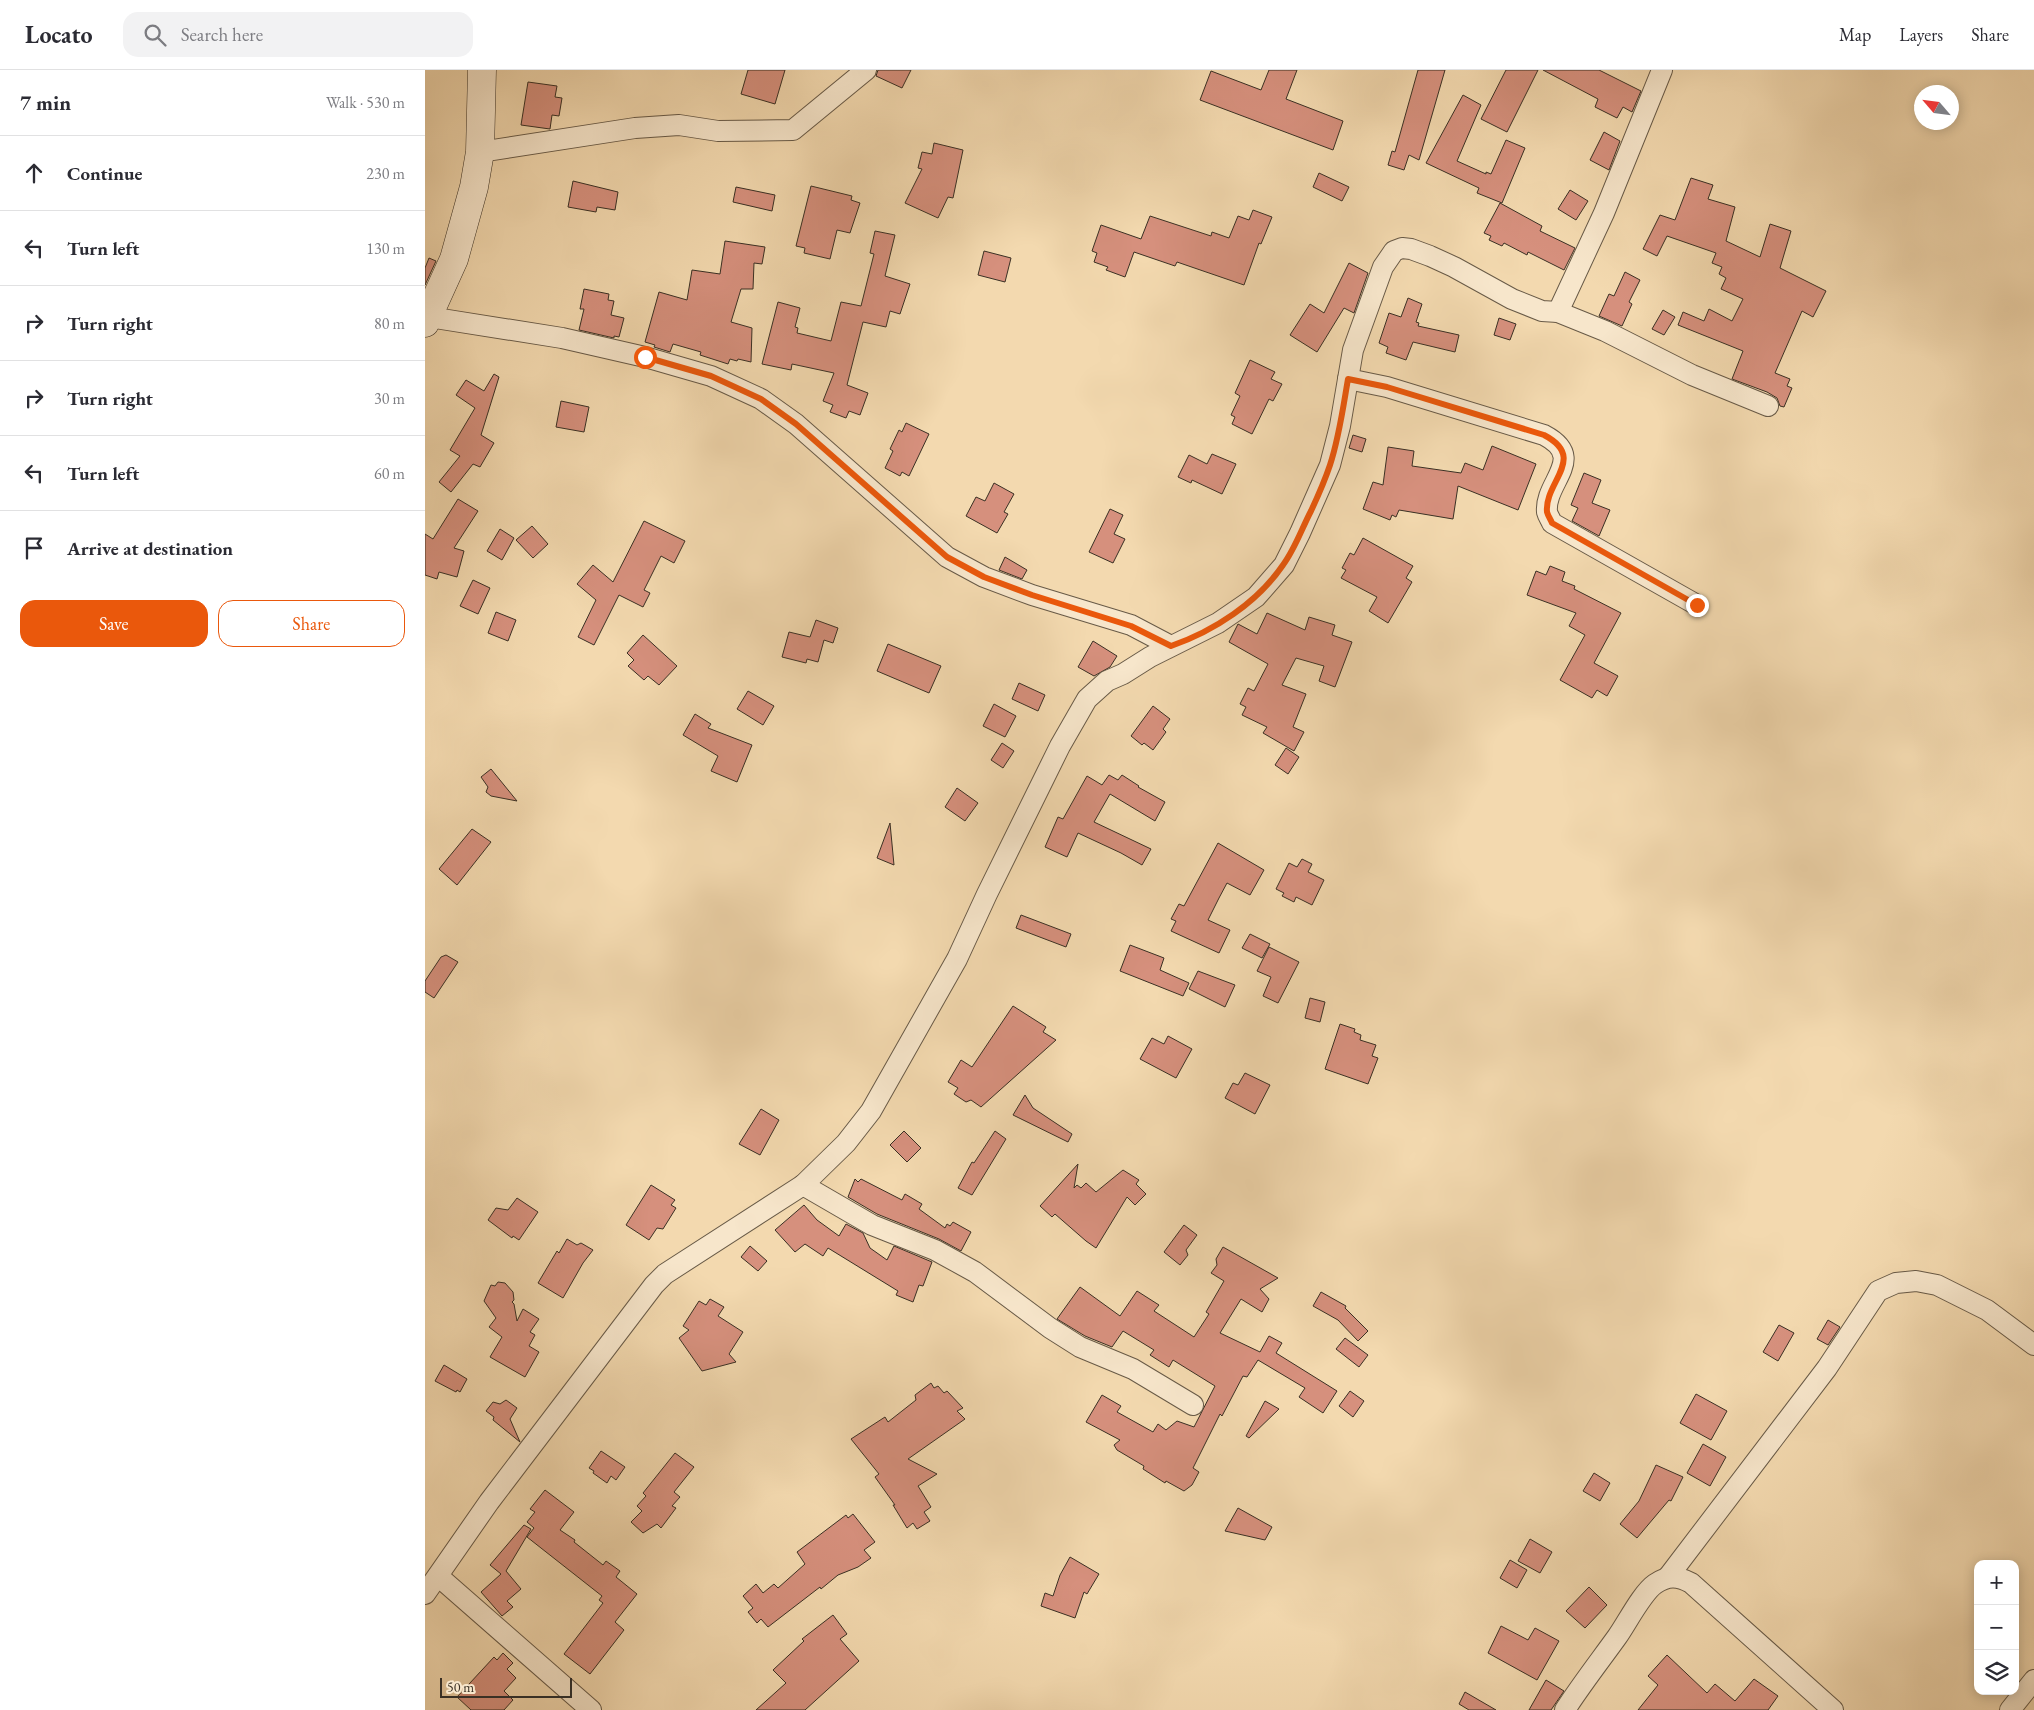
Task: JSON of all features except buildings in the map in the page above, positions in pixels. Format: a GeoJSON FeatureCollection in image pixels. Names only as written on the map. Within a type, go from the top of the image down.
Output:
{"type":"FeatureCollection","features":[{"type":"Feature","properties":{"kind":"street"},"geometry":{"type":"LineString","coordinates":[[482,70],[480,152],[474,187],[454,259],[427,320],[562,338],[645,357],[719,380],[761,399],[796,424],[947,557],[984,577],[1032,595],[1131,626],[1171,646]]}},
{"type":"Feature","properties":{"kind":"street"},"geometry":{"type":"LineString","coordinates":[[480,152],[653,127],[679,125],[718,131],[793,130],[866,70]]}},
{"type":"Feature","properties":{"kind":"street"},"geometry":{"type":"LineString","coordinates":[[1558,312],[1605,213],[1662,70]]}},
{"type":"Feature","properties":{"kind":"street"},"geometry":{"type":"LineString","coordinates":[[425,1594],[489,1502],[654,1285],[665,1274],[803,1185],[846,1143],[871,1111],[957,960],[1055,755],[1087,699],[1107,681],[1171,646],[1218,624],[1256,597],[1283,565],[1300,533],[1330,465],[1340,426],[1353,350],[1383,267],[1394,251],[1401,248],[1411,249],[1430,256],[1512,298],[1542,311],[1558,312],[1605,331],[1692,374],[1768,406]]}},
{"type":"Feature","properties":{"kind":"street"},"geometry":{"type":"LineString","coordinates":[[1348,379],[1387,387],[1555,440],[1561,450],[1564,461],[1563,469],[1549,500],[1547,514],[1552,523],[1697,605]]}},
{"type":"Feature","properties":{"kind":"street"},"geometry":{"type":"LineString","coordinates":[[803,1185],[872,1224],[935,1250],[975,1272],[1050,1328],[1080,1347],[1133,1370],[1193,1405]]}},
{"type":"Feature","properties":{"kind":"street"},"geometry":{"type":"LineString","coordinates":[[1565,1710],[1583,1681],[1617,1637],[1640,1602],[1654,1584],[1668,1577],[1827,1368],[1878,1291],[1896,1283],[1916,1281],[1937,1285],[1987,1310],[2034,1345]]}},
{"type":"Feature","properties":{"kind":"street"},"geometry":{"type":"LineString","coordinates":[[437,1576],[591,1710]]}},
{"type":"Feature","properties":{"kind":"street"},"geometry":{"type":"LineString","coordinates":[[1668,1577],[1680,1577],[1691,1583],[1833,1710]]}},
{"type":"Feature","properties":{"kind":"street"},"geometry":{"type":"LineString","coordinates":[[2010,1710],[2034,1680]]}},
{"type":"Feature","properties":{"kind":"route"},"geometry":{"type":"LineString","coordinates":[[645,357],[711,376],[761,399],[796,424],[947,557],[984,577],[1032,595],[1131,626],[1171,646],[1218,624],[1256,597],[1283,565],[1300,533],[1330,465],[1340,426],[1348,379],[1387,387],[1555,440],[1561,450],[1564,461],[1563,469],[1549,500],[1547,514],[1552,523],[1697,605]]}}]}
